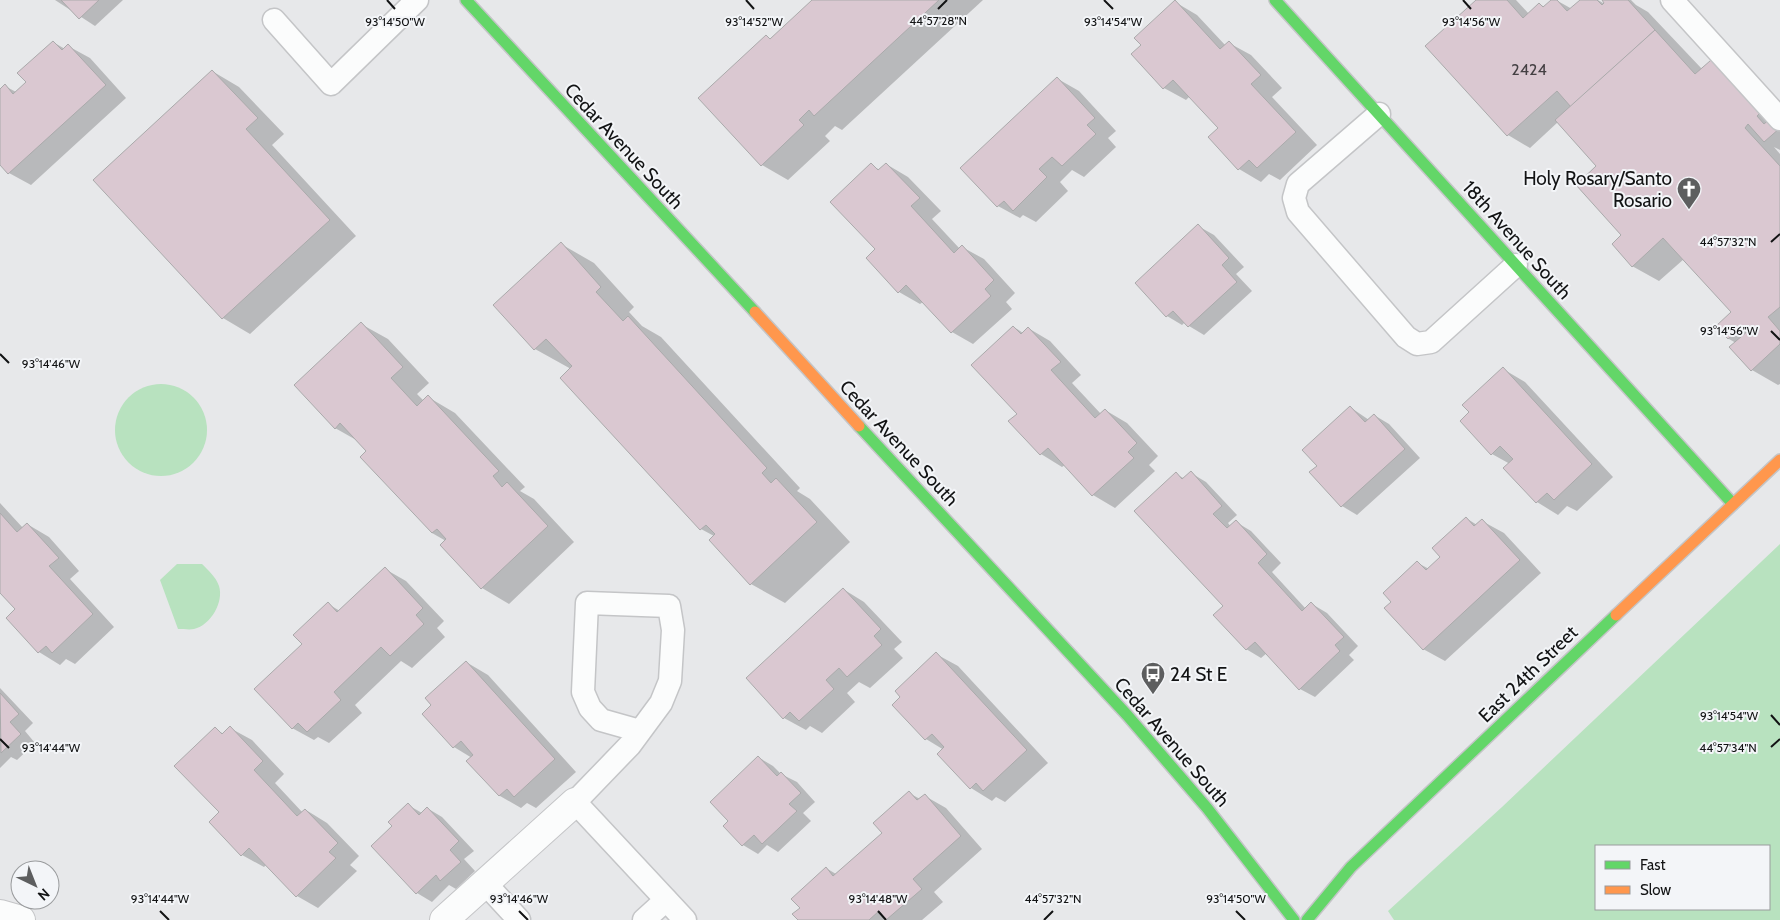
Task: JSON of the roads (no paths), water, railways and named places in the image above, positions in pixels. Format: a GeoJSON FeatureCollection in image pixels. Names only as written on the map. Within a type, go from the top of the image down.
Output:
{"type":"FeatureCollection","features":[{"type":"Feature","properties":{"kind":"street","name":"Cedar Avenue South"},"geometry":{"type":"LineString","coordinates":[[466,0],[1127,715],[1207,808],[1294,920]]}},
{"type":"Feature","properties":{"kind":"street","name":"18th Avenue South"},"geometry":{"type":"LineString","coordinates":[[1275,0],[1733,504]]}},
{"type":"Feature","properties":{"kind":"street","name":"East 24th Street"},"geometry":{"type":"LineString","coordinates":[[1307,920],[1351,867],[1780,460]]}},
{"type":"Feature","properties":{"kind":"street"},"geometry":{"type":"LineString","coordinates":[[444,920],[575,802]]}},
{"type":"Feature","properties":{"kind":"street"},"geometry":{"type":"LineString","coordinates":[[0,914],[21,920]]}},
{"type":"Feature","properties":{"kind":"lane"},"geometry":{"type":"LineString","coordinates":[[274,20],[331,84],[417,0]]}},
{"type":"Feature","properties":{"kind":"lane"},"geometry":{"type":"LineString","coordinates":[[1672,0],[1780,119]]}},
{"type":"Feature","properties":{"kind":"lane"},"geometry":{"type":"LineString","coordinates":[[1379,114],[1298,184],[1294,198],[1298,212],[1406,337],[1418,344],[1431,342],[1516,265]]}},
{"type":"Feature","properties":{"kind":"lane"},"geometry":{"type":"LineString","coordinates":[[640,731],[601,720],[590,708],[583,692],[587,603],[669,606],[673,630],[670,681],[661,703],[630,745],[575,802],[685,920]]}},
{"type":"Feature","properties":{"kind":"lane"},"geometry":{"type":"LineString","coordinates":[[485,883],[519,920]]}},
{"type":"Feature","properties":{"kind":"lane"},"geometry":{"type":"LineString","coordinates":[[644,920],[666,900]]}},
{"type":"Feature","properties":{"kind":"place","name":"Holy Rosary/Santo Rosario"},"geometry":{"type":"Point","coordinates":[1689,210]}},
{"type":"Feature","properties":{"kind":"place","name":"24 St E"},"geometry":{"type":"Point","coordinates":[1153,695]}}]}
